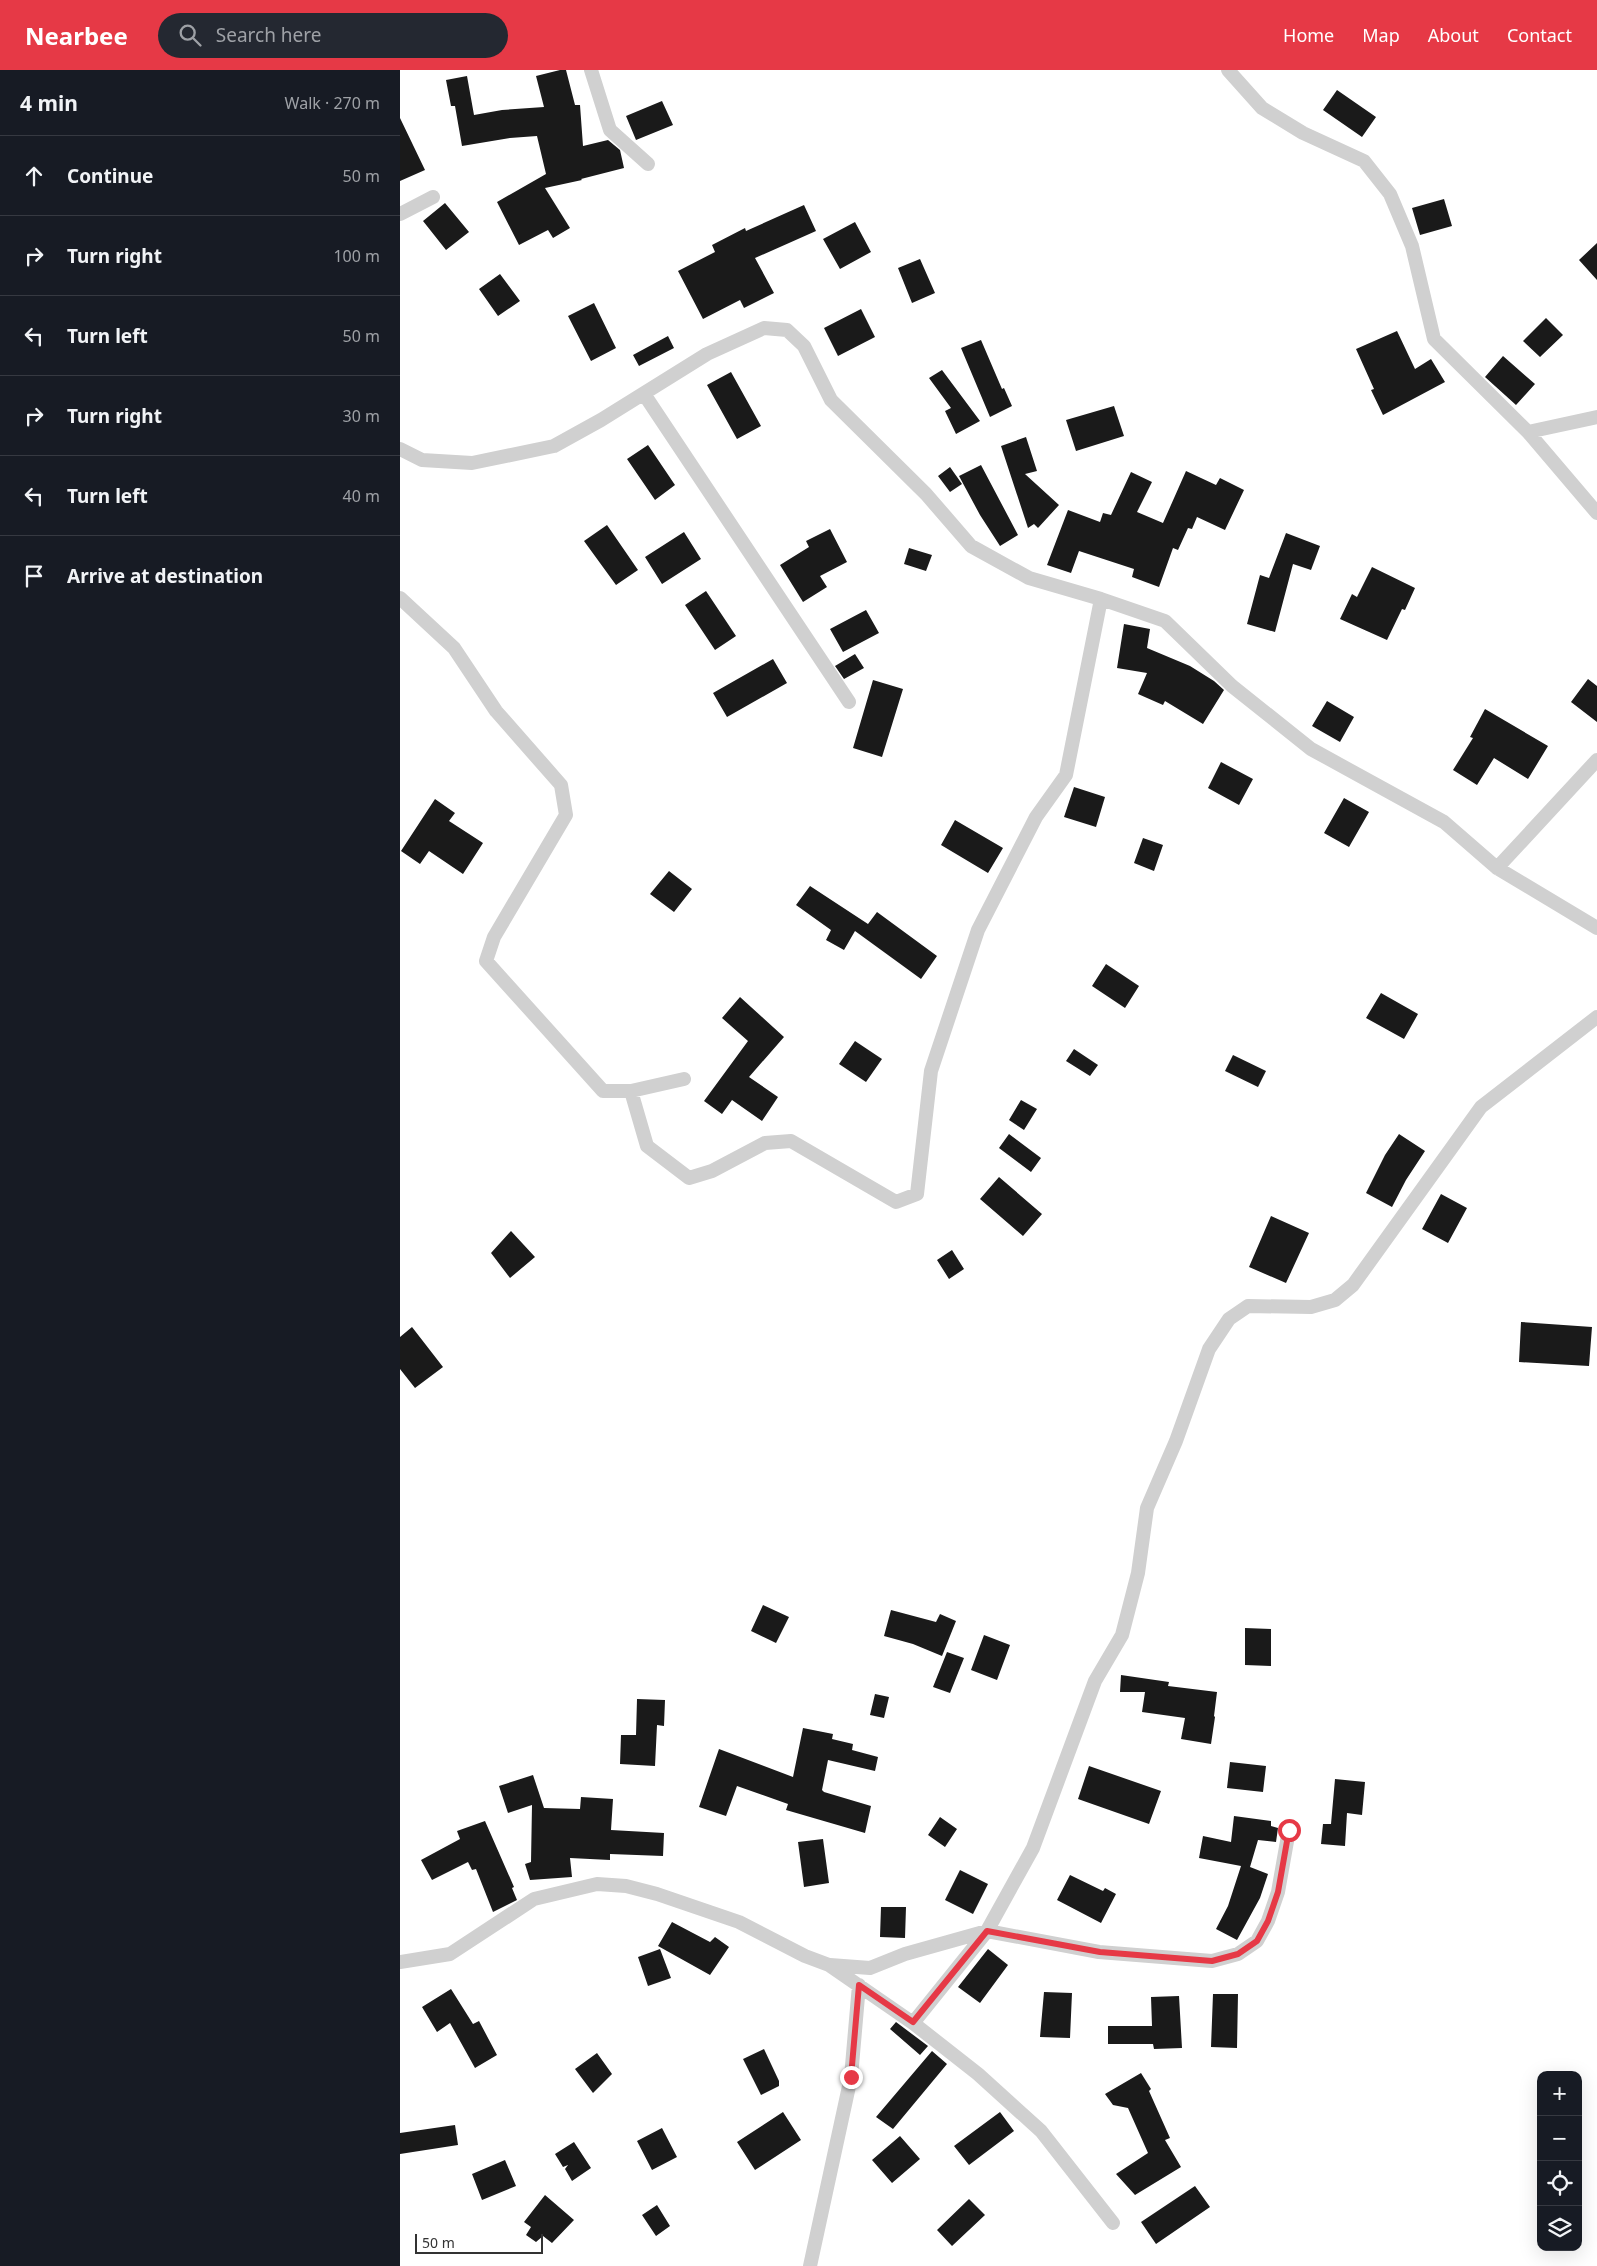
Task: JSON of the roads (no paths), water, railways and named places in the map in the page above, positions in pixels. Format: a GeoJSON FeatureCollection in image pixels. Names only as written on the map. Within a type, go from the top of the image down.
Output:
{"type":"FeatureCollection","features":[{"type":"Feature","properties":{"kind":"street"},"geometry":{"type":"LineString","coordinates":[[591,70],[610,130],[648,164]]}},
{"type":"Feature","properties":{"kind":"street"},"geometry":{"type":"LineString","coordinates":[[1228,70],[1262,108],[1303,133],[1364,161],[1390,194],[1412,246],[1434,339],[1528,432],[1597,513]]}},
{"type":"Feature","properties":{"kind":"street"},"geometry":{"type":"LineString","coordinates":[[400,214],[433,197]]}},
{"type":"Feature","properties":{"kind":"street"},"geometry":{"type":"LineString","coordinates":[[400,449],[422,460],[472,463],[554,446],[644,394],[707,354],[764,328],[787,330],[804,346],[831,400],[926,494],[970,546],[1029,578],[1101,599],[1166,622],[1232,686],[1311,749],[1444,822],[1497,868],[1597,928]]}},
{"type":"Feature","properties":{"kind":"street"},"geometry":{"type":"LineString","coordinates":[[644,394],[849,702]]}},
{"type":"Feature","properties":{"kind":"street"},"geometry":{"type":"LineString","coordinates":[[1528,432],[1597,417]]}},
{"type":"Feature","properties":{"kind":"street"},"geometry":{"type":"LineString","coordinates":[[400,598],[454,648],[496,711],[561,786],[566,815],[494,937],[486,962],[603,1091],[631,1091],[684,1079]]}},
{"type":"Feature","properties":{"kind":"street"},"geometry":{"type":"LineString","coordinates":[[631,1091],[647,1146],[690,1178],[712,1171],[766,1143],[791,1141],[896,1202],[917,1194],[931,1071],[978,930],[1036,817],[1066,775],[1101,599]]}},
{"type":"Feature","properties":{"kind":"street"},"geometry":{"type":"LineString","coordinates":[[1497,868],[1597,760]]}},
{"type":"Feature","properties":{"kind":"street"},"geometry":{"type":"LineString","coordinates":[[913,2022],[987,1931],[1033,1848],[1095,1681],[1122,1635],[1138,1573],[1147,1508],[1176,1441],[1209,1349],[1229,1319],[1248,1306],[1311,1307],[1335,1300],[1353,1285],[1481,1107],[1597,1017]]}},
{"type":"Feature","properties":{"kind":"street"},"geometry":{"type":"LineString","coordinates":[[829,1965],[870,1968],[905,1954],[987,1931],[1100,1952],[1212,1961],[1238,1954],[1257,1941],[1268,1921],[1278,1892],[1289,1830]]}},
{"type":"Feature","properties":{"kind":"street"},"geometry":{"type":"LineString","coordinates":[[400,1962],[450,1954],[534,1899],[597,1884],[626,1886],[657,1894],[730,1919],[805,1956],[829,1965],[913,2022],[978,2074],[1041,2131],[1113,2223]]}},
{"type":"Feature","properties":{"kind":"street"},"geometry":{"type":"LineString","coordinates":[[810,2266],[851,2077],[859,1985]]}}]}
